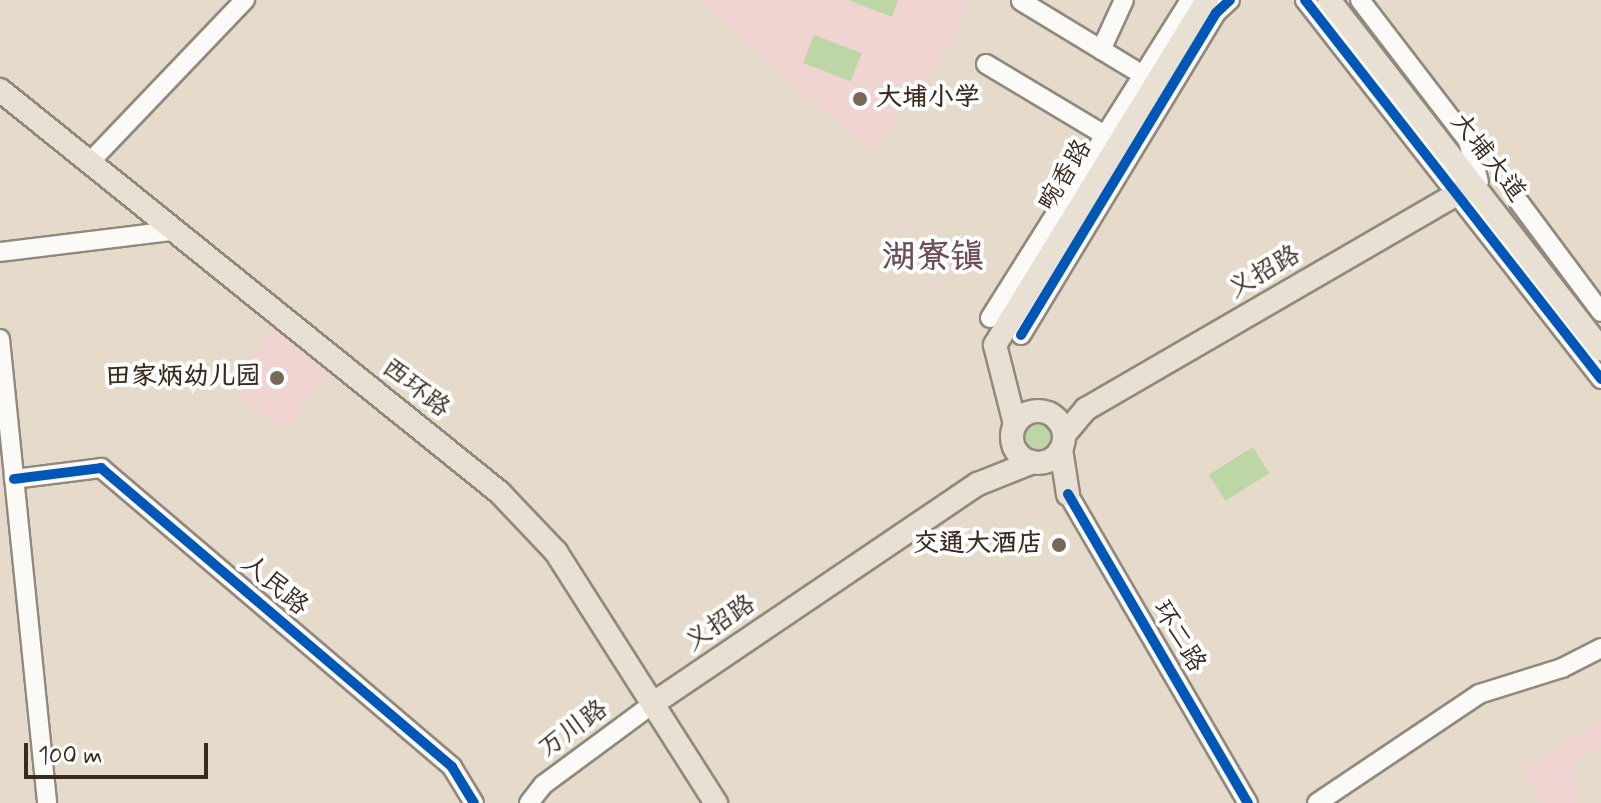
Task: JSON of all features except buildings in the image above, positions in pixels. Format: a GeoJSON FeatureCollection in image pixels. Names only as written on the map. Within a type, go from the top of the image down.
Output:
{"type":"FeatureCollection","features":[{"type":"Feature","properties":{"kind":"main road","name":"畹香路"},"geometry":{"type":"LineString","coordinates":[[1014,431],[1001,384],[995,345],[1112,139],[1203,0]]}},
{"type":"Feature","properties":{"kind":"main road","name":"大埔大道"},"geometry":{"type":"LineString","coordinates":[[1329,0],[1469,187],[1601,350]]}},
{"type":"Feature","properties":{"kind":"main road","name":"大埔大道"},"geometry":{"type":"LineString","coordinates":[[1337,0],[1469,187],[1601,340]]}},
{"type":"Feature","properties":{"kind":"main road","name":"西环路"},"geometry":{"type":"LineString","coordinates":[[0,90],[170,231],[499,492],[556,552],[716,803]]}},
{"type":"Feature","properties":{"kind":"main road","name":"义招路"},"geometry":{"type":"LineString","coordinates":[[1086,409],[1469,187]]}},
{"type":"Feature","properties":{"kind":"main road"},"geometry":{"type":"LineString","coordinates":[[1001,384],[1047,413],[1062,442],[1068,494]]}},
{"type":"Feature","properties":{"kind":"main road"},"geometry":{"type":"LineString","coordinates":[[978,484],[1024,414],[1086,409]]}},
{"type":"Feature","properties":{"kind":"main road"},"geometry":{"type":"LineString","coordinates":[[978,484],[1036,463],[1062,442],[1086,409]]}},
{"type":"Feature","properties":{"kind":"main road"},"geometry":{"type":"LineString","coordinates":[[1014,431],[1016,451],[1036,463],[1068,494]]}},
{"type":"Feature","properties":{"kind":"main road","name":"义招路"},"geometry":{"type":"LineString","coordinates":[[654,703],[978,484]]}},
{"type":"Feature","properties":{"kind":"street"},"geometry":{"type":"LineString","coordinates":[[89,163],[245,0]]}},
{"type":"Feature","properties":{"kind":"street"},"geometry":{"type":"LineString","coordinates":[[1101,50],[1124,0]]}},
{"type":"Feature","properties":{"kind":"street"},"geometry":{"type":"LineString","coordinates":[[1021,335],[1216,13],[1230,0]]}},
{"type":"Feature","properties":{"kind":"street"},"geometry":{"type":"LineString","coordinates":[[1305,0],[1469,187],[1601,379]]}},
{"type":"Feature","properties":{"kind":"street"},"geometry":{"type":"LineString","coordinates":[[1360,0],[1468,141],[1469,187]]}},
{"type":"Feature","properties":{"kind":"street"},"geometry":{"type":"LineString","coordinates":[[1021,1],[1133,69]]}},
{"type":"Feature","properties":{"kind":"street"},"geometry":{"type":"LineString","coordinates":[[986,64],[1112,139],[990,318]]}},
{"type":"Feature","properties":{"kind":"street"},"geometry":{"type":"LineString","coordinates":[[1519,202],[1601,312]]}},
{"type":"Feature","properties":{"kind":"street"},"geometry":{"type":"LineString","coordinates":[[0,252],[170,231]]}},
{"type":"Feature","properties":{"kind":"street"},"geometry":{"type":"LineString","coordinates":[[0,339],[5,436],[14,479],[47,803]]}},
{"type":"Feature","properties":{"kind":"street","name":"人民路"},"geometry":{"type":"LineString","coordinates":[[14,479],[101,468],[452,767],[474,803]]}},
{"type":"Feature","properties":{"kind":"street","name":"环二路"},"geometry":{"type":"LineString","coordinates":[[1068,494],[1248,803]]}},
{"type":"Feature","properties":{"kind":"street"},"geometry":{"type":"LineString","coordinates":[[1317,803],[1479,694],[1562,668],[1601,648]]}},
{"type":"Feature","properties":{"kind":"street","name":"万川路"},"geometry":{"type":"LineString","coordinates":[[529,803],[543,785],[654,703]]}},
{"type":"Feature","properties":{"kind":"shaded area","name":"大埔小学"},"geometry":{"type":"Polygon","coordinates":[[[697,0],[969,0],[955,39],[871,151],[697,0]]]}},
{"type":"Feature","properties":{"kind":"shaded area","name":"田家炳幼儿园"},"geometry":{"type":"Polygon","coordinates":[[[272,328],[329,374],[283,430],[227,384],[272,328]]]}},
{"type":"Feature","properties":{"kind":"shaded area"},"geometry":{"type":"Polygon","coordinates":[[[1601,719],[1601,743],[1572,767],[1580,803],[1540,803],[1523,769],[1601,719]]]}},
{"type":"Feature","properties":{"kind":"green space"},"geometry":{"type":"Polygon","coordinates":[[[848,0],[898,0],[892,17],[848,0]]]}},
{"type":"Feature","properties":{"kind":"green space"},"geometry":{"type":"Polygon","coordinates":[[[814,35],[862,53],[851,81],[803,63],[814,35]]]}},
{"type":"Feature","properties":{"kind":"green space"},"geometry":{"type":"Polygon","coordinates":[[[1038,420],[1050,425],[1055,437],[1050,449],[1038,454],[1026,449],[1021,437],[1026,425],[1038,420]]]}},
{"type":"Feature","properties":{"kind":"green space"},"geometry":{"type":"Polygon","coordinates":[[[1253,447],[1269,473],[1225,501],[1209,475],[1253,447]]]}},
{"type":"Feature","properties":{"kind":"cycle path"},"geometry":{"type":"LineString","coordinates":[[1021,335],[1216,13],[1230,0]]}},
{"type":"Feature","properties":{"kind":"cycle path"},"geometry":{"type":"LineString","coordinates":[[1305,0],[1601,379]]}},
{"type":"Feature","properties":{"kind":"cycle path"},"geometry":{"type":"LineString","coordinates":[[14,479],[101,468],[452,767],[474,803]]}},
{"type":"Feature","properties":{"kind":"cycle path"},"geometry":{"type":"LineString","coordinates":[[1068,494],[1248,803]]}},
{"type":"Feature","properties":{"kind":"place","name":"大埔小学"},"geometry":{"type":"Point","coordinates":[860,99]}},
{"type":"Feature","properties":{"kind":"place","name":"田家炳幼儿园"},"geometry":{"type":"Point","coordinates":[277,378]}},
{"type":"Feature","properties":{"kind":"place","name":"交通大酒店"},"geometry":{"type":"Point","coordinates":[1059,545]}},
{"type":"Feature","properties":{"kind":"district","name":"湖寮镇"},"geometry":{"type":"Point","coordinates":[933,258]}}]}
